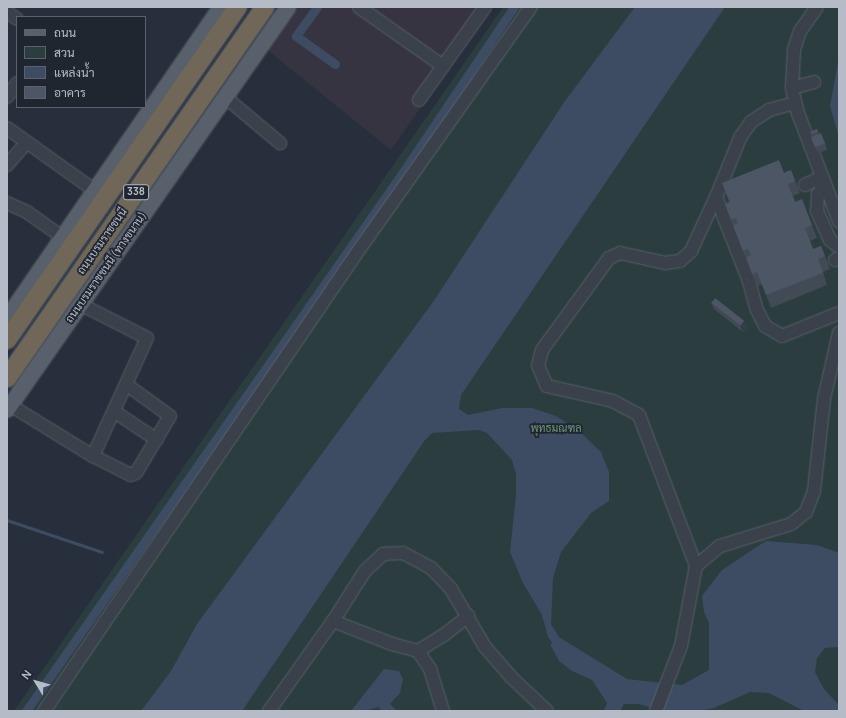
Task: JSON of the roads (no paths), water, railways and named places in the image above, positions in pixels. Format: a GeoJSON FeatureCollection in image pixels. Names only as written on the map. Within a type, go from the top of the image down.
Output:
{"type":"FeatureCollection","features":[{"type":"Feature","properties":{"kind":"highway","name":"ถนนบรมราชชนนี"},"geometry":{"type":"LineString","coordinates":[[7,340],[238,7]]}},
{"type":"Feature","properties":{"kind":"highway","name":"ถนนบรมราชชนนี"},"geometry":{"type":"LineString","coordinates":[[7,378],[266,7]]}},
{"type":"Feature","properties":{"kind":"main road"},"geometry":{"type":"LineString","coordinates":[[7,317],[220,7]]}},
{"type":"Feature","properties":{"kind":"main road","name":"ถนนบรมราชชนนี (ทางขนาน)"},"geometry":{"type":"LineString","coordinates":[[8,407],[287,7]]}},
{"type":"Feature","properties":{"kind":"street"},"geometry":{"type":"LineString","coordinates":[[358,7],[443,66]]}},
{"type":"Feature","properties":{"kind":"street"},"geometry":{"type":"LineString","coordinates":[[419,100],[485,7]]}},
{"type":"Feature","properties":{"kind":"street"},"geometry":{"type":"LineString","coordinates":[[44,711],[356,254],[531,7]]}},
{"type":"Feature","properties":{"kind":"street"},"geometry":{"type":"LineString","coordinates":[[817,7],[800,31],[794,50],[792,88],[795,103],[821,185],[839,221]]}},
{"type":"Feature","properties":{"kind":"street"},"geometry":{"type":"LineString","coordinates":[[7,12],[16,18]]}},
{"type":"Feature","properties":{"kind":"street"},"geometry":{"type":"LineString","coordinates":[[792,88],[814,82]]}},
{"type":"Feature","properties":{"kind":"street"},"geometry":{"type":"LineString","coordinates":[[7,97],[16,84]]}},
{"type":"Feature","properties":{"kind":"street"},"geometry":{"type":"LineString","coordinates":[[224,97],[280,143]]}},
{"type":"Feature","properties":{"kind":"street"},"geometry":{"type":"LineString","coordinates":[[656,711],[681,646],[696,566],[639,415],[613,401],[546,386],[538,366],[542,350],[609,258],[620,253],[665,263],[680,261],[691,251],[716,197],[740,138],[751,122],[769,110],[795,103]]}},
{"type":"Feature","properties":{"kind":"street"},"geometry":{"type":"LineString","coordinates":[[7,128],[94,190]]}},
{"type":"Feature","properties":{"kind":"street"},"geometry":{"type":"LineString","coordinates":[[7,165],[27,142]]}},
{"type":"Feature","properties":{"kind":"street"},"geometry":{"type":"LineString","coordinates":[[806,185],[821,185]]}},
{"type":"Feature","properties":{"kind":"street"},"geometry":{"type":"LineString","coordinates":[[821,185],[817,211],[830,240],[839,247]]}},
{"type":"Feature","properties":{"kind":"street"},"geometry":{"type":"LineString","coordinates":[[716,197],[749,281],[757,310],[765,326],[782,336],[839,313]]}},
{"type":"Feature","properties":{"kind":"street"},"geometry":{"type":"LineString","coordinates":[[7,203],[27,212],[62,237]]}},
{"type":"Feature","properties":{"kind":"street"},"geometry":{"type":"LineString","coordinates":[[80,304],[147,338],[115,412],[93,456]]}},
{"type":"Feature","properties":{"kind":"street"},"geometry":{"type":"LineString","coordinates":[[696,566],[720,546],[791,524],[806,512],[814,490],[824,399],[839,333]]}},
{"type":"Feature","properties":{"kind":"street"},"geometry":{"type":"LineString","coordinates":[[8,407],[93,456],[132,475],[157,440],[170,416],[127,385]]}},
{"type":"Feature","properties":{"kind":"street"},"geometry":{"type":"LineString","coordinates":[[115,412],[157,440]]}},
{"type":"Feature","properties":{"kind":"street"},"geometry":{"type":"LineString","coordinates":[[269,711],[333,621],[365,571],[383,554],[403,553],[431,568],[451,589],[485,647],[511,678],[547,711]]}},
{"type":"Feature","properties":{"kind":"street"},"geometry":{"type":"LineString","coordinates":[[418,651],[444,635],[468,616]]}},
{"type":"Feature","properties":{"kind":"street"},"geometry":{"type":"LineString","coordinates":[[333,621],[392,644],[418,651],[430,669],[443,711]]}},
{"type":"Feature","properties":{"kind":"water"},"geometry":{"type":"Polygon","coordinates":[[[635,7],[725,7],[461,395],[459,409],[468,415],[502,408],[532,408],[556,416],[578,430],[601,452],[609,472],[609,501],[591,513],[561,552],[553,578],[551,624],[559,637],[627,679],[682,685],[709,670],[709,623],[704,612],[702,596],[722,570],[766,541],[817,545],[839,553],[839,647],[825,648],[817,658],[815,672],[824,689],[839,705],[839,711],[804,711],[769,693],[750,692],[714,708],[698,711],[661,711],[639,704],[624,704],[620,711],[604,711],[607,703],[592,680],[572,671],[559,661],[550,644],[553,644],[548,637],[542,615],[523,583],[510,552],[516,496],[516,474],[512,460],[487,433],[479,430],[432,433],[425,440],[242,711],[141,711],[171,671],[197,624],[433,302],[565,101],[635,7]]]}},
{"type":"Feature","properties":{"kind":"water"},"geometry":{"type":"Polygon","coordinates":[[[839,57],[839,137],[830,106],[839,57]]]}},
{"type":"Feature","properties":{"kind":"water"},"geometry":{"type":"Polygon","coordinates":[[[384,669],[399,671],[403,679],[400,693],[390,704],[397,711],[382,711],[378,707],[365,711],[351,711],[384,669]]]}},
{"type":"Feature","properties":{"kind":"waterway"},"geometry":{"type":"LineString","coordinates":[[317,7],[296,36],[335,64]]}},
{"type":"Feature","properties":{"kind":"waterway"},"geometry":{"type":"LineString","coordinates":[[26,711],[403,172],[514,7]]}},
{"type":"Feature","properties":{"kind":"waterway"},"geometry":{"type":"LineString","coordinates":[[7,520],[102,552]]}},
{"type":"Feature","properties":{"kind":"park label","name":"พุทธมณฑล"},"geometry":{"type":"Point","coordinates":[556,428]}}]}
